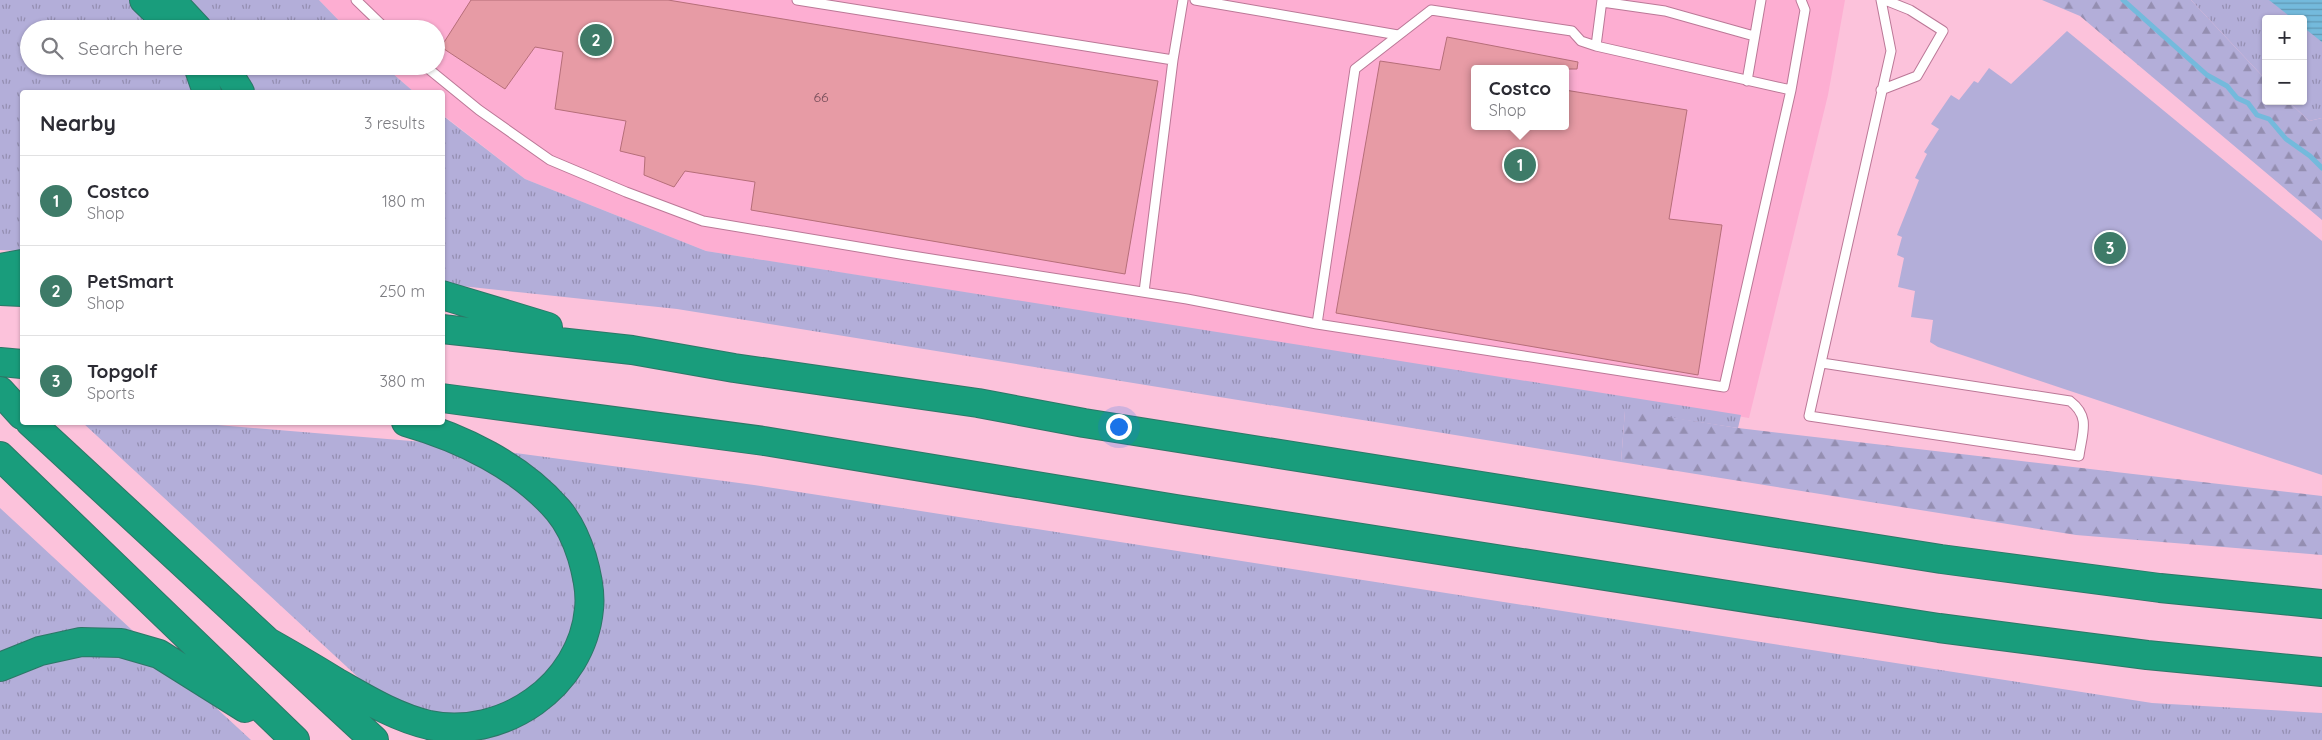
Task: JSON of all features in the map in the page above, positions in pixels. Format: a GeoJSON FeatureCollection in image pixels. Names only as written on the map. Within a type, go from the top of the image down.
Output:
{"type":"FeatureCollection","features":[{"type":"Feature","properties":{"kind":"highway"},"geometry":{"type":"LineString","coordinates":[[144,0],[165,20]]}},
{"type":"Feature","properties":{"kind":"highway"},"geometry":{"type":"LineString","coordinates":[[171,0],[191,20]]}},
{"type":"Feature","properties":{"kind":"highway"},"geometry":{"type":"LineString","coordinates":[[201,75],[206,90]]}},
{"type":"Feature","properties":{"kind":"highway"},"geometry":{"type":"LineString","coordinates":[[230,75],[239,90]]}},
{"type":"Feature","properties":{"kind":"highway"},"geometry":{"type":"LineString","coordinates":[[0,268],[20,264]]}},
{"type":"Feature","properties":{"kind":"highway"},"geometry":{"type":"LineString","coordinates":[[0,291],[20,292]]}},
{"type":"Feature","properties":{"kind":"highway"},"geometry":{"type":"LineString","coordinates":[[445,296],[479,308],[632,350]]}},
{"type":"Feature","properties":{"kind":"highway"},"geometry":{"type":"LineString","coordinates":[[445,329],[632,350],[743,370],[978,403],[1084,423],[1868,548],[2160,588],[2322,604]]}},
{"type":"Feature","properties":{"kind":"highway"},"geometry":{"type":"LineString","coordinates":[[0,362],[20,364]]}},
{"type":"Feature","properties":{"kind":"highway"},"geometry":{"type":"LineString","coordinates":[[1,392],[20,413]]}},
{"type":"Feature","properties":{"kind":"highway"},"geometry":{"type":"LineString","coordinates":[[445,398],[764,441],[1176,509],[1959,631],[2137,654],[2322,672]]}},
{"type":"Feature","properties":{"kind":"highway"},"geometry":{"type":"LineString","coordinates":[[33,425],[374,740]]}},
{"type":"Feature","properties":{"kind":"highway"},"geometry":{"type":"LineString","coordinates":[[268,642],[367,700],[398,715],[429,725],[461,728],[492,724],[522,712],[547,693],[568,668],[582,640],[589,609],[588,576],[578,543],[559,511],[531,485],[499,462],[463,443],[414,425]]}},
{"type":"Feature","properties":{"kind":"highway"},"geometry":{"type":"LineString","coordinates":[[0,456],[294,739]]}},
{"type":"Feature","properties":{"kind":"highway"},"geometry":{"type":"LineString","coordinates":[[0,667],[40,651],[81,642],[121,643],[158,654],[294,739]]}},
{"type":"Feature","properties":{"kind":"lane"},"geometry":{"type":"LineString","coordinates":[[356,0],[377,20]]}},
{"type":"Feature","properties":{"kind":"lane"},"geometry":{"type":"LineString","coordinates":[[797,0],[1173,60]]}},
{"type":"Feature","properties":{"kind":"lane"},"geometry":{"type":"LineString","coordinates":[[1144,292],[1173,60],[1183,0]]}},
{"type":"Feature","properties":{"kind":"lane"},"geometry":{"type":"LineString","coordinates":[[1195,0],[1398,35]]}},
{"type":"Feature","properties":{"kind":"lane"},"geometry":{"type":"LineString","coordinates":[[1746,81],[1761,0]]}},
{"type":"Feature","properties":{"kind":"lane"},"geometry":{"type":"LineString","coordinates":[[436,75],[479,110],[550,160],[626,192],[703,221],[1144,292],[1317,324],[1724,387],[1790,90],[1805,10],[1801,0]]}},
{"type":"Feature","properties":{"kind":"lane"},"geometry":{"type":"LineString","coordinates":[[1822,363],[2070,401],[2080,408],[2084,418],[2079,456],[1809,416],[1890,51],[1883,0],[1910,10],[1943,31],[1917,76],[1882,90]]}},
{"type":"Feature","properties":{"kind":"lane"},"geometry":{"type":"LineString","coordinates":[[1596,46],[1602,1],[1665,11],[1754,36]]}},
{"type":"Feature","properties":{"kind":"lane"},"geometry":{"type":"LineString","coordinates":[[1317,324],[1354,70],[1431,10],[1572,31],[1580,41],[1596,46],[1790,90]]}},
{"type":"Feature","properties":{"kind":"shaded area"},"geometry":{"type":"Polygon","coordinates":[[[319,0],[1845,0],[1828,95],[1749,418],[706,251],[525,179],[445,117],[445,90],[412,90],[394,75],[445,75],[445,20],[338,20],[319,0]]]}},
{"type":"Feature","properties":{"kind":"green space"},"geometry":{"type":"Polygon","coordinates":[[[0,0],[319,0],[338,20],[20,20],[20,75],[394,75],[412,90],[20,90],[20,251],[0,250],[0,0]]]}},
{"type":"Feature","properties":{"kind":"green space"},"geometry":{"type":"Polygon","coordinates":[[[2042,0],[2191,0],[2262,76],[2262,105],[2292,105],[2309,121],[2322,118],[2322,220],[2080,16],[2042,0]]]}},
{"type":"Feature","properties":{"kind":"green space"},"geometry":{"type":"Polygon","coordinates":[[[2191,0],[2322,0],[2322,118],[2309,121],[2292,105],[2307,105],[2307,15],[2262,15],[2262,76],[2191,0]]]}},
{"type":"Feature","properties":{"kind":"green space"},"geometry":{"type":"Polygon","coordinates":[[[2067,31],[2322,241],[2322,475],[1938,347],[1930,342],[1933,320],[1911,317],[1915,291],[1898,287],[1904,258],[1897,255],[1902,237],[1897,235],[1919,180],[1915,178],[1927,154],[1924,152],[1939,129],[1931,124],[1951,95],[1959,100],[1974,81],[1978,83],[1989,68],[2011,84],[2067,31]]]}},
{"type":"Feature","properties":{"kind":"green space"},"geometry":{"type":"Polygon","coordinates":[[[445,117],[525,179],[706,251],[1741,415],[1738,428],[1625,411],[1621,462],[677,309],[445,284],[445,117]]]}},
{"type":"Feature","properties":{"kind":"green space"},"geometry":{"type":"Polygon","coordinates":[[[1625,410],[1738,428],[2322,496],[2322,555],[2076,535],[1621,462],[1625,410]]]}},
{"type":"Feature","properties":{"kind":"green space"},"geometry":{"type":"Polygon","coordinates":[[[85,425],[218,425],[448,444],[754,485],[2152,703],[2322,713],[2322,740],[426,740],[85,425]]]}},
{"type":"Feature","properties":{"kind":"green space"},"geometry":{"type":"Polygon","coordinates":[[[0,508],[251,740],[0,740],[0,508]]]}},
{"type":"Feature","properties":{"kind":"water"},"geometry":{"type":"Polygon","coordinates":[[[2269,0],[2322,0],[2322,42],[2307,30],[2307,15],[2288,15],[2269,0]]]}},
{"type":"Feature","properties":{"kind":"building"},"geometry":{"type":"Polygon","coordinates":[[[471,0],[668,0],[1158,81],[1125,274],[751,210],[755,182],[685,171],[674,187],[644,175],[645,157],[620,151],[626,121],[555,109],[563,52],[535,47],[505,89],[445,50],[445,41],[471,0]]]}},
{"type":"Feature","properties":{"kind":"building"},"geometry":{"type":"Polygon","coordinates":[[[1447,37],[1578,62],[1577,69],[1569,69],[1569,65],[1471,65],[1471,130],[1569,130],[1569,91],[1687,110],[1669,219],[1722,225],[1698,375],[1336,313],[1380,61],[1440,70],[1447,37]]]}},
{"type":"Feature","properties":{"kind":"waterway"},"geometry":{"type":"LineString","coordinates":[[2123,0],[2207,75],[2227,86],[2237,98],[2248,103],[2257,115],[2269,119],[2286,139],[2310,156],[2322,168]]}},
{"type":"Feature","properties":{"kind":"place","name":"PetSmart"},"geometry":{"type":"Point","coordinates":[596,40]}},
{"type":"Feature","properties":{"kind":"place","name":"Costco"},"geometry":{"type":"Point","coordinates":[1520,165]}},
{"type":"Feature","properties":{"kind":"place","name":"Topgolf"},"geometry":{"type":"Point","coordinates":[2110,248]}}]}
